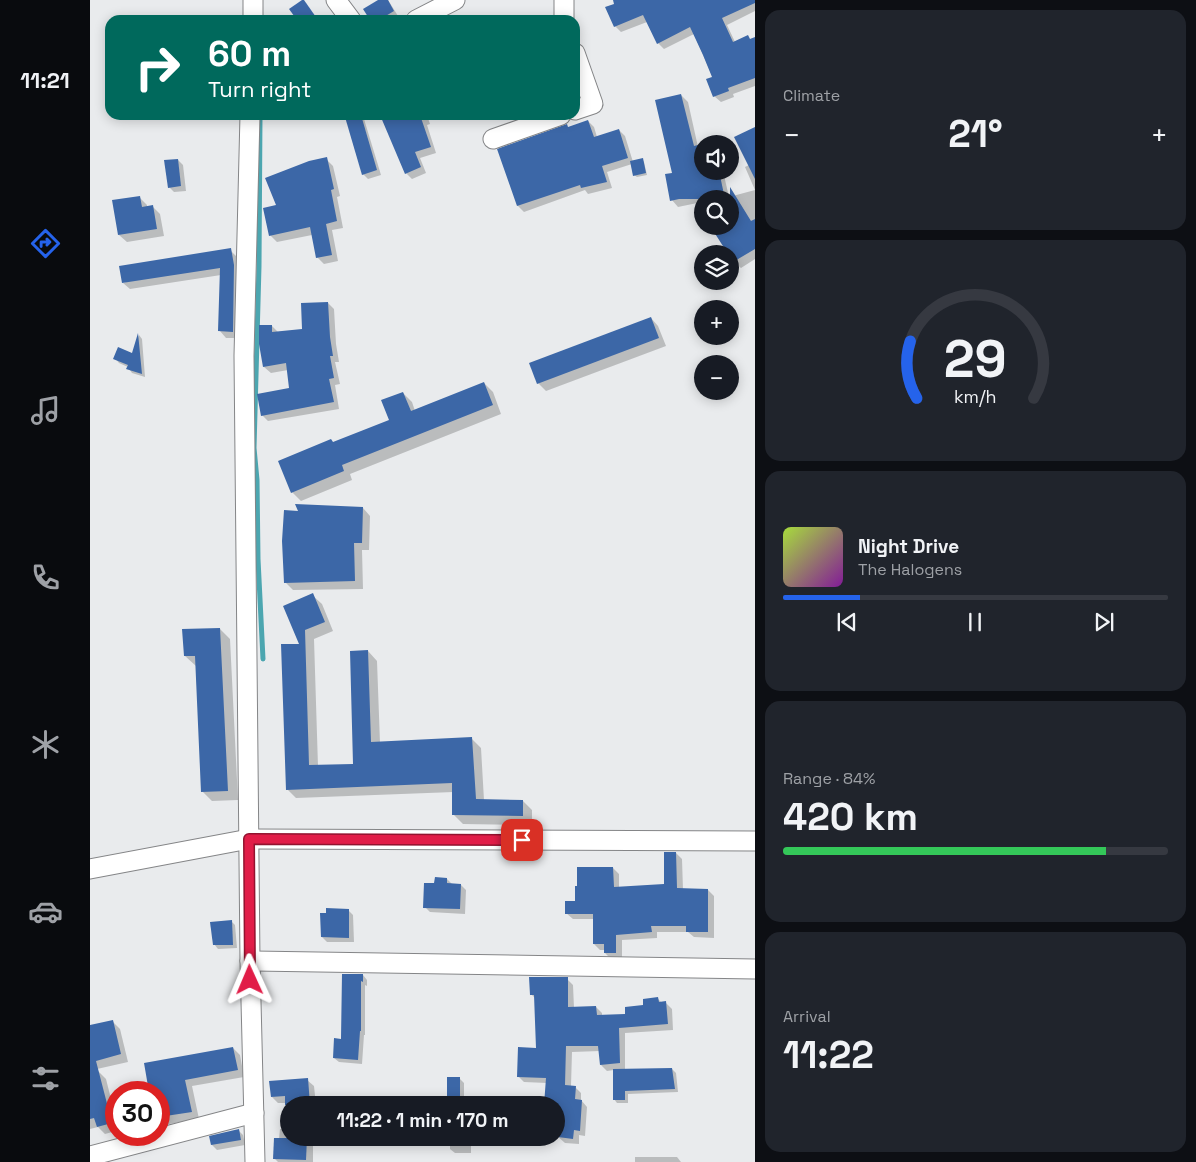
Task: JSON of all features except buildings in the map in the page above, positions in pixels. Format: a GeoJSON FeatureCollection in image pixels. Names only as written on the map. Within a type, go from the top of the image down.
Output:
{"type":"FeatureCollection","features":[{"type":"Feature","properties":{"kind":"street"},"geometry":{"type":"LineString","coordinates":[[253,15],[254,0]]}},
{"type":"Feature","properties":{"kind":"street"},"geometry":{"type":"LineString","coordinates":[[336,0],[347,15]]}},
{"type":"Feature","properties":{"kind":"street"},"geometry":{"type":"LineString","coordinates":[[426,15],[455,0]]}},
{"type":"Feature","properties":{"kind":"street"},"geometry":{"type":"LineString","coordinates":[[563,0],[564,15]]}},
{"type":"Feature","properties":{"kind":"street"},"geometry":{"type":"LineString","coordinates":[[580,67],[593,104],[580,108]]}},
{"type":"Feature","properties":{"kind":"street"},"geometry":{"type":"LineString","coordinates":[[250,120],[244,356],[250,961],[255,1162]]}},
{"type":"Feature","properties":{"kind":"street"},"geometry":{"type":"LineString","coordinates":[[493,139],[547,120]]}},
{"type":"Feature","properties":{"kind":"street"},"geometry":{"type":"LineString","coordinates":[[90,870],[249,839],[755,840]]}},
{"type":"Feature","properties":{"kind":"street"},"geometry":{"type":"LineString","coordinates":[[250,961],[755,969]]}},
{"type":"Feature","properties":{"kind":"street"},"geometry":{"type":"LineString","coordinates":[[90,1156],[254,1113]]}},
{"type":"Feature","properties":{"kind":"waterway"},"geometry":{"type":"LineString","coordinates":[[260,120],[259,266],[254,448],[257,480],[258,559],[263,659]]}},
{"type":"Feature","properties":{"kind":"route"},"geometry":{"type":"LineString","coordinates":[[250,980],[249,839],[522,840]]}}]}
